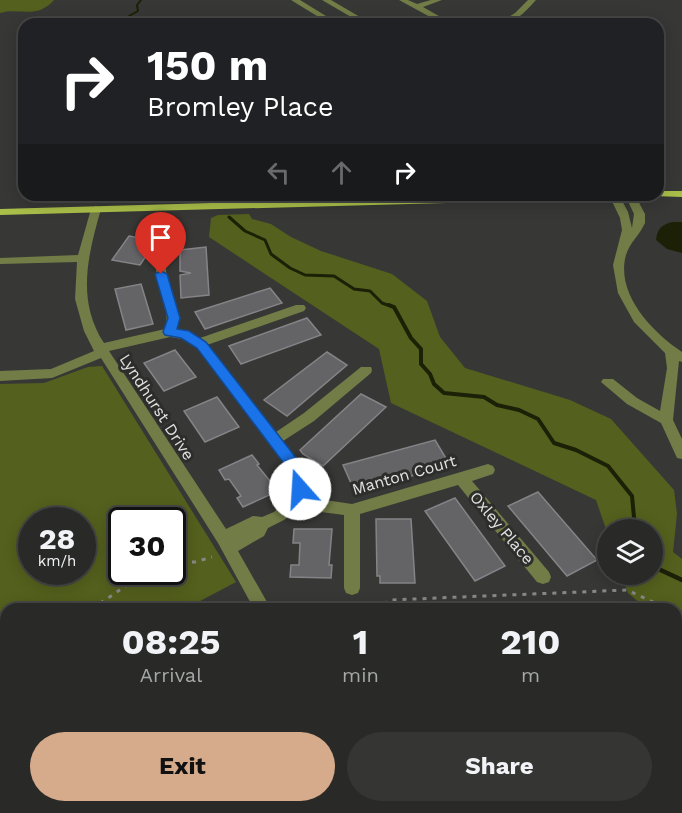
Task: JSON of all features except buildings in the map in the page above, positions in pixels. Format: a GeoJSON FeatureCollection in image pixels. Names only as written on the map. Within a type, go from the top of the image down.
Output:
{"type":"FeatureCollection","features":[{"type":"Feature","properties":{"kind":"main road"},"geometry":{"type":"LineString","coordinates":[[664,194],[682,194]]}},
{"type":"Feature","properties":{"kind":"main road"},"geometry":{"type":"LineString","coordinates":[[0,212],[340,201]]}},
{"type":"Feature","properties":{"kind":"street"},"geometry":{"type":"LineString","coordinates":[[295,0],[325,18]]}},
{"type":"Feature","properties":{"kind":"street"},"geometry":{"type":"LineString","coordinates":[[326,0],[358,18]]}},
{"type":"Feature","properties":{"kind":"street"},"geometry":{"type":"LineString","coordinates":[[403,0],[437,18]]}},
{"type":"Feature","properties":{"kind":"street"},"geometry":{"type":"LineString","coordinates":[[513,18],[532,0]]}},
{"type":"Feature","properties":{"kind":"street"},"geometry":{"type":"LineString","coordinates":[[416,7],[431,1]]}},
{"type":"Feature","properties":{"kind":"street"},"geometry":{"type":"LineString","coordinates":[[617,201],[627,221],[627,240],[619,265],[620,280],[626,298],[637,316],[677,355],[673,368],[677,376],[666,420]]}},
{"type":"Feature","properties":{"kind":"street"},"geometry":{"type":"LineString","coordinates":[[627,240],[640,225],[642,218],[633,201]]}},
{"type":"Feature","properties":{"kind":"street","name":"Lyndhurst Drive"},"geometry":{"type":"LineString","coordinates":[[96,209],[78,285],[80,301],[90,331],[226,543],[260,603]]}},
{"type":"Feature","properties":{"kind":"street"},"geometry":{"type":"LineString","coordinates":[[170,332],[174,318],[161,274],[161,266],[163,256],[173,241]]}},
{"type":"Feature","properties":{"kind":"street"},"geometry":{"type":"LineString","coordinates":[[0,261],[83,258]]}},
{"type":"Feature","properties":{"kind":"street"},"geometry":{"type":"LineString","coordinates":[[199,343],[300,308]]}},
{"type":"Feature","properties":{"kind":"street"},"geometry":{"type":"LineString","coordinates":[[0,376],[52,373],[102,353],[132,345],[137,339],[159,333],[184,334],[199,343],[295,467],[300,478],[300,489],[295,503],[279,516],[263,524],[259,531],[226,543]]}},
{"type":"Feature","properties":{"kind":"street"},"geometry":{"type":"LineString","coordinates":[[274,440],[309,417],[366,370]]}},
{"type":"Feature","properties":{"kind":"street"},"geometry":{"type":"LineString","coordinates":[[608,382],[632,401],[666,420],[682,454]]}},
{"type":"Feature","properties":{"kind":"street","name":"Manton Court"},"geometry":{"type":"LineString","coordinates":[[295,503],[306,502],[352,510],[488,470]]}},
{"type":"Feature","properties":{"kind":"street","name":"Oxley Place"},"geometry":{"type":"LineString","coordinates":[[461,478],[543,577]]}},
{"type":"Feature","properties":{"kind":"street"},"geometry":{"type":"LineString","coordinates":[[352,510],[352,588]]}},
{"type":"Feature","properties":{"kind":"path"},"geometry":{"type":"LineString","coordinates":[[186,562],[212,557]]}},
{"type":"Feature","properties":{"kind":"path"},"geometry":{"type":"LineString","coordinates":[[101,603],[127,585]]}},
{"type":"Feature","properties":{"kind":"path"},"geometry":{"type":"LineString","coordinates":[[385,603],[390,600],[627,591],[654,603]]}},
{"type":"Feature","properties":{"kind":"green space"},"geometry":{"type":"Polygon","coordinates":[[[0,0],[54,0],[41,10],[0,13],[0,0]]]}},
{"type":"Feature","properties":{"kind":"green space"},"geometry":{"type":"Polygon","coordinates":[[[249,214],[252,219],[271,224],[291,237],[321,251],[392,274],[427,301],[440,337],[465,368],[570,400],[611,419],[674,490],[677,514],[673,552],[682,559],[682,603],[640,603],[628,593],[625,585],[663,585],[663,519],[603,519],[596,500],[391,403],[379,349],[209,237],[211,218],[218,215],[249,214]]]}},
{"type":"Feature","properties":{"kind":"green space"},"geometry":{"type":"Polygon","coordinates":[[[102,366],[236,582],[196,603],[0,603],[0,384],[44,383],[88,367],[102,366]]]}},
{"type":"Feature","properties":{"kind":"shaded area"},"geometry":{"type":"Polygon","coordinates":[[[673,222],[682,222],[682,253],[667,249],[656,240],[661,227],[673,222]]]}},
{"type":"Feature","properties":{"kind":"waterway"},"geometry":{"type":"LineString","coordinates":[[129,18],[138,11],[137,5],[141,0]]}},
{"type":"Feature","properties":{"kind":"waterway"},"geometry":{"type":"LineString","coordinates":[[229,217],[245,231],[265,240],[271,254],[290,268],[305,275],[334,276],[354,289],[370,291],[382,303],[393,307]]}},
{"type":"Feature","properties":{"kind":"waterway"},"geometry":{"type":"LineString","coordinates":[[389,305],[394,307],[411,338],[421,349],[421,364],[430,374],[434,384],[444,393],[484,397],[497,405],[519,410],[538,419],[554,443],[576,450],[608,466],[632,496],[634,519]]}},
{"type":"Feature","properties":{"kind":"waterway"},"geometry":{"type":"LineString","coordinates":[[663,571],[682,580]]}},
{"type":"Feature","properties":{"kind":"route"},"geometry":{"type":"LineString","coordinates":[[161,274],[174,318],[170,332],[184,334],[201,345],[295,467],[300,478],[300,489]]}}]}
